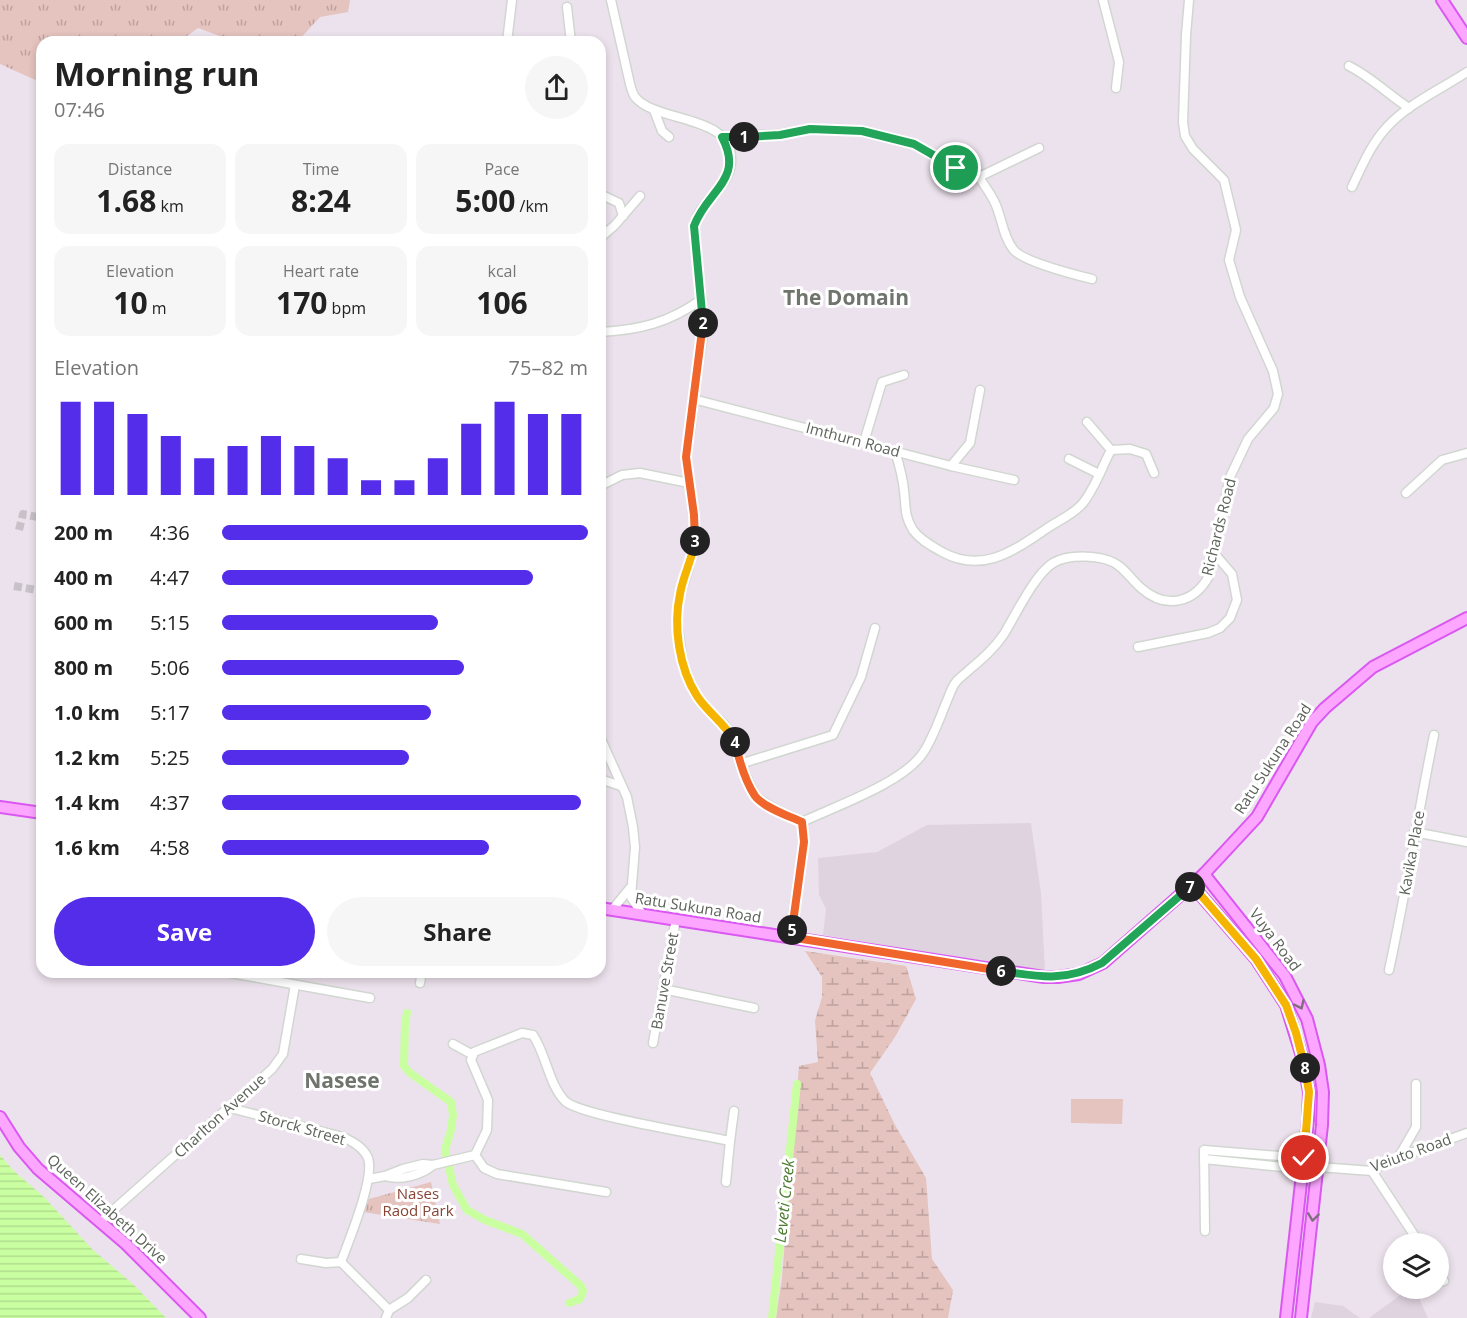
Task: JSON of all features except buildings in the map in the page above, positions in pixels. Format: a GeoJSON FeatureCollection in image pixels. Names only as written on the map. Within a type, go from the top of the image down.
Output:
{"type":"FeatureCollection","features":[{"type":"Feature","properties":{"kind":"main road"},"geometry":{"type":"LineString","coordinates":[[1442,0],[1467,38]]}},
{"type":"Feature","properties":{"kind":"main road","name":"Ratu Sukuna Road"},"geometry":{"type":"LineString","coordinates":[[606,909],[1032,976],[1058,977],[1079,974],[1102,963],[1192,885],[1257,817],[1312,722],[1325,708],[1373,667],[1467,618]]}},
{"type":"Feature","properties":{"kind":"main road"},"geometry":{"type":"LineString","coordinates":[[0,807],[36,812]]}},
{"type":"Feature","properties":{"kind":"main road","name":"Vuya Road"},"geometry":{"type":"LineString","coordinates":[[1204,874],[1285,975],[1306,1019],[1319,1065],[1323,1092],[1319,1167],[1301,1318]]}},
{"type":"Feature","properties":{"kind":"main road","name":"Vuya Road"},"geometry":{"type":"LineString","coordinates":[[1192,885],[1256,959],[1286,1005],[1296,1033],[1309,1092],[1304,1164],[1286,1318]]}},
{"type":"Feature","properties":{"kind":"main road","name":"Queen Elizabeth Drive"},"geometry":{"type":"LineString","coordinates":[[0,1118],[19,1147],[38,1168],[56,1186],[101,1221],[200,1318]]}},
{"type":"Feature","properties":{"kind":"street"},"geometry":{"type":"LineString","coordinates":[[508,36],[512,0]]}},
{"type":"Feature","properties":{"kind":"street"},"geometry":{"type":"LineString","coordinates":[[611,0],[635,97],[654,110],[695,121],[722,137],[780,135],[810,129],[862,131],[914,144],[956,168],[979,177],[995,202],[1012,249],[1018,254],[1059,270],[1092,279]]}},
{"type":"Feature","properties":{"kind":"street"},"geometry":{"type":"LineString","coordinates":[[1103,0],[1119,62],[1116,88]]}},
{"type":"Feature","properties":{"kind":"street","name":"Richards Road"},"geometry":{"type":"LineString","coordinates":[[802,822],[893,780],[914,764],[933,736],[956,682],[992,650],[1008,628],[1026,594],[1052,564],[1085,557],[1103,559],[1118,564],[1143,590],[1158,599],[1176,600],[1192,597],[1203,587],[1209,576],[1230,477],[1248,439],[1274,408],[1278,394],[1273,371],[1240,297],[1229,260],[1236,230],[1224,180],[1193,149],[1185,136],[1183,122],[1189,0]]}},
{"type":"Feature","properties":{"kind":"street"},"geometry":{"type":"LineString","coordinates":[[567,7],[570,36]]}},
{"type":"Feature","properties":{"kind":"street"},"geometry":{"type":"LineString","coordinates":[[1349,66],[1365,74],[1382,90],[1409,108]]}},
{"type":"Feature","properties":{"kind":"street"},"geometry":{"type":"LineString","coordinates":[[1352,187],[1373,145],[1387,126],[1409,108],[1467,72]]}},
{"type":"Feature","properties":{"kind":"street"},"geometry":{"type":"LineString","coordinates":[[654,110],[662,131],[669,137]]}},
{"type":"Feature","properties":{"kind":"street"},"geometry":{"type":"LineString","coordinates":[[722,137],[728,149],[730,164],[724,181],[699,213],[694,226],[704,329],[686,457],[696,536],[679,597],[677,620],[683,665],[696,695],[706,708],[724,724],[734,741],[740,764],[756,798],[802,822],[804,842],[790,937]]}},
{"type":"Feature","properties":{"kind":"street"},"geometry":{"type":"LineString","coordinates":[[979,177],[1039,148]]}},
{"type":"Feature","properties":{"kind":"street"},"geometry":{"type":"LineString","coordinates":[[606,233],[640,196]]}},
{"type":"Feature","properties":{"kind":"street"},"geometry":{"type":"LineString","coordinates":[[606,197],[619,203],[623,216]]}},
{"type":"Feature","properties":{"kind":"street"},"geometry":{"type":"LineString","coordinates":[[606,332],[639,329],[688,309],[702,299]]}},
{"type":"Feature","properties":{"kind":"street"},"geometry":{"type":"LineString","coordinates":[[864,442],[882,382],[904,375]]}},
{"type":"Feature","properties":{"kind":"street"},"geometry":{"type":"LineString","coordinates":[[951,466],[970,443],[980,390]]}},
{"type":"Feature","properties":{"kind":"street","name":"Imthurn Road"},"geometry":{"type":"LineString","coordinates":[[693,399],[951,466],[1014,480]]}},
{"type":"Feature","properties":{"kind":"street"},"geometry":{"type":"LineString","coordinates":[[1087,422],[1111,450]]}},
{"type":"Feature","properties":{"kind":"street"},"geometry":{"type":"LineString","coordinates":[[1111,450],[1130,449],[1146,454],[1154,473]]}},
{"type":"Feature","properties":{"kind":"street"},"geometry":{"type":"LineString","coordinates":[[895,451],[902,472],[906,517],[915,532],[930,545],[964,561],[982,561],[1000,557],[1074,513],[1085,501],[1111,450]]}},
{"type":"Feature","properties":{"kind":"street"},"geometry":{"type":"LineString","coordinates":[[1406,493],[1442,460],[1467,453]]}},
{"type":"Feature","properties":{"kind":"street"},"geometry":{"type":"LineString","coordinates":[[1068,459],[1099,474]]}},
{"type":"Feature","properties":{"kind":"street"},"geometry":{"type":"LineString","coordinates":[[606,483],[622,475],[640,473],[689,483]]}},
{"type":"Feature","properties":{"kind":"street"},"geometry":{"type":"LineString","coordinates":[[1138,647],[1208,633],[1220,628],[1230,618],[1237,600],[1232,574],[1214,552]]}},
{"type":"Feature","properties":{"kind":"street"},"geometry":{"type":"LineString","coordinates":[[740,764],[833,735],[861,677],[874,628]]}},
{"type":"Feature","properties":{"kind":"street","name":"Kavika Place"},"geometry":{"type":"LineString","coordinates":[[1389,970],[1402,913],[1414,832],[1434,735]]}},
{"type":"Feature","properties":{"kind":"street"},"geometry":{"type":"LineString","coordinates":[[606,751],[621,786],[625,790],[635,847],[631,897],[642,914]]}},
{"type":"Feature","properties":{"kind":"street"},"geometry":{"type":"LineString","coordinates":[[606,781],[621,786]]}},
{"type":"Feature","properties":{"kind":"street"},"geometry":{"type":"LineString","coordinates":[[1414,832],[1467,842]]}},
{"type":"Feature","properties":{"kind":"street"},"geometry":{"type":"LineString","coordinates":[[612,910],[630,888]]}},
{"type":"Feature","properties":{"kind":"street","name":"Banuve Street"},"geometry":{"type":"LineString","coordinates":[[653,1043],[675,919]]}},
{"type":"Feature","properties":{"kind":"street"},"geometry":{"type":"LineString","coordinates":[[257,978],[370,998]]}},
{"type":"Feature","properties":{"kind":"street"},"geometry":{"type":"LineString","coordinates":[[420,983],[421,978]]}},
{"type":"Feature","properties":{"kind":"street","name":"Charlton Avenue"},"geometry":{"type":"LineString","coordinates":[[101,1221],[272,1069],[282,1054],[295,985]]}},
{"type":"Feature","properties":{"kind":"street"},"geometry":{"type":"LineString","coordinates":[[663,989],[754,1008]]}},
{"type":"Feature","properties":{"kind":"street"},"geometry":{"type":"LineString","coordinates":[[475,1155],[487,1130],[488,1100],[471,1060],[474,1052],[522,1033],[533,1035],[540,1045],[559,1093],[567,1103],[593,1113],[730,1141]]}},
{"type":"Feature","properties":{"kind":"street"},"geometry":{"type":"LineString","coordinates":[[453,1044],[473,1055]]}},
{"type":"Feature","properties":{"kind":"street"},"geometry":{"type":"LineString","coordinates":[[1398,1158],[1416,1127],[1416,1084]]}},
{"type":"Feature","properties":{"kind":"street","name":"Storck Street"},"geometry":{"type":"LineString","coordinates":[[230,1108],[327,1132],[357,1144],[368,1158],[369,1179]]}},
{"type":"Feature","properties":{"kind":"street"},"geometry":{"type":"LineString","coordinates":[[726,1182],[735,1111]]}},
{"type":"Feature","properties":{"kind":"street","name":"Veiuto Road"},"geometry":{"type":"LineString","coordinates":[[1205,1232],[1204,1154],[1372,1171],[1386,1162],[1467,1133]]}},
{"type":"Feature","properties":{"kind":"street"},"geometry":{"type":"LineString","coordinates":[[342,1262],[369,1179],[385,1176],[392,1178],[426,1172],[433,1165],[475,1155]]}},
{"type":"Feature","properties":{"kind":"street"},"geometry":{"type":"LineString","coordinates":[[475,1155],[484,1168],[497,1174],[606,1192]]}},
{"type":"Feature","properties":{"kind":"street"},"geometry":{"type":"LineString","coordinates":[[1372,1171],[1413,1233]]}},
{"type":"Feature","properties":{"kind":"street"},"geometry":{"type":"LineString","coordinates":[[301,1259],[326,1263],[342,1262]]}},
{"type":"Feature","properties":{"kind":"street"},"geometry":{"type":"LineString","coordinates":[[342,1262],[387,1314],[426,1280]]}},
{"type":"Feature","properties":{"kind":"shaded area"},"geometry":{"type":"Polygon","coordinates":[[[1031,823],[1041,893],[1045,972],[823,935],[826,909],[819,895],[818,858],[877,852],[927,825],[1031,823]]]}},
{"type":"Feature","properties":{"kind":"shaded area"},"geometry":{"type":"Polygon","coordinates":[[[0,1155],[14,1171],[44,1197],[92,1249],[135,1286],[166,1318],[0,1318],[0,1155]]]}},
{"type":"Feature","properties":{"kind":"shaded area"},"geometry":{"type":"Polygon","coordinates":[[[1395,1299],[1419,1299],[1428,1318],[1369,1318],[1395,1299]]]}},
{"type":"Feature","properties":{"kind":"shaded area"},"geometry":{"type":"Polygon","coordinates":[[[1315,1302],[1343,1306],[1360,1318],[1311,1318],[1315,1302]]]}},
{"type":"Feature","properties":{"kind":"green space"},"geometry":{"type":"Polygon","coordinates":[[[0,0],[350,0],[348,12],[320,17],[303,36],[220,36],[198,28],[187,36],[36,36],[36,80],[0,64],[0,0]]]}},
{"type":"Feature","properties":{"kind":"green space"},"geometry":{"type":"Polygon","coordinates":[[[805,951],[906,966],[916,999],[895,1037],[870,1073],[895,1125],[926,1178],[932,1259],[953,1290],[948,1318],[776,1318],[782,1278],[799,1066],[818,1062],[815,1021],[822,997],[822,977],[805,951]]]}},
{"type":"Feature","properties":{"kind":"green space"},"geometry":{"type":"Polygon","coordinates":[[[1071,1099],[1123,1099],[1122,1124],[1071,1123],[1071,1099]]]}},
{"type":"Feature","properties":{"kind":"green space","name":"Nases Raod Park"},"geometry":{"type":"Polygon","coordinates":[[[431,1182],[440,1224],[363,1212],[369,1199],[431,1182]]]}},
{"type":"Feature","properties":{"kind":"waterway"},"geometry":{"type":"LineString","coordinates":[[407,1013],[404,1066],[410,1073],[451,1102],[453,1115],[445,1150],[453,1185],[467,1210],[485,1220],[522,1234],[581,1286],[583,1291],[580,1299],[569,1303]]}},
{"type":"Feature","properties":{"kind":"waterway","name":"Leveti Creek"},"geometry":{"type":"LineString","coordinates":[[772,1318],[797,1084]]}},
{"type":"Feature","properties":{"kind":"tunnel"},"geometry":{"type":"LineString","coordinates":[[19,530],[23,514],[36,517]]}},
{"type":"Feature","properties":{"kind":"tunnel"},"geometry":{"type":"LineString","coordinates":[[14,586],[36,590]]}},
{"type":"Feature","properties":{"kind":"district","name":"The Domain"},"geometry":{"type":"Point","coordinates":[846,298]}},
{"type":"Feature","properties":{"kind":"district","name":"Nasese"},"geometry":{"type":"Point","coordinates":[342,1081]}},
{"type":"Feature","properties":{"kind":"route"},"geometry":{"type":"LineString","coordinates":[[956,168],[914,144],[862,131],[810,129],[780,135],[722,137],[728,149],[730,164],[724,181],[699,213],[694,226],[704,329],[686,457],[696,536],[679,597],[677,620],[683,665],[696,695],[706,708],[724,724],[734,741],[740,764],[756,798],[802,822],[804,842],[790,937],[1044,977],[1070,976],[1102,963],[1192,885],[1256,959],[1286,1005],[1296,1033],[1309,1092],[1304,1158]]}}]}
